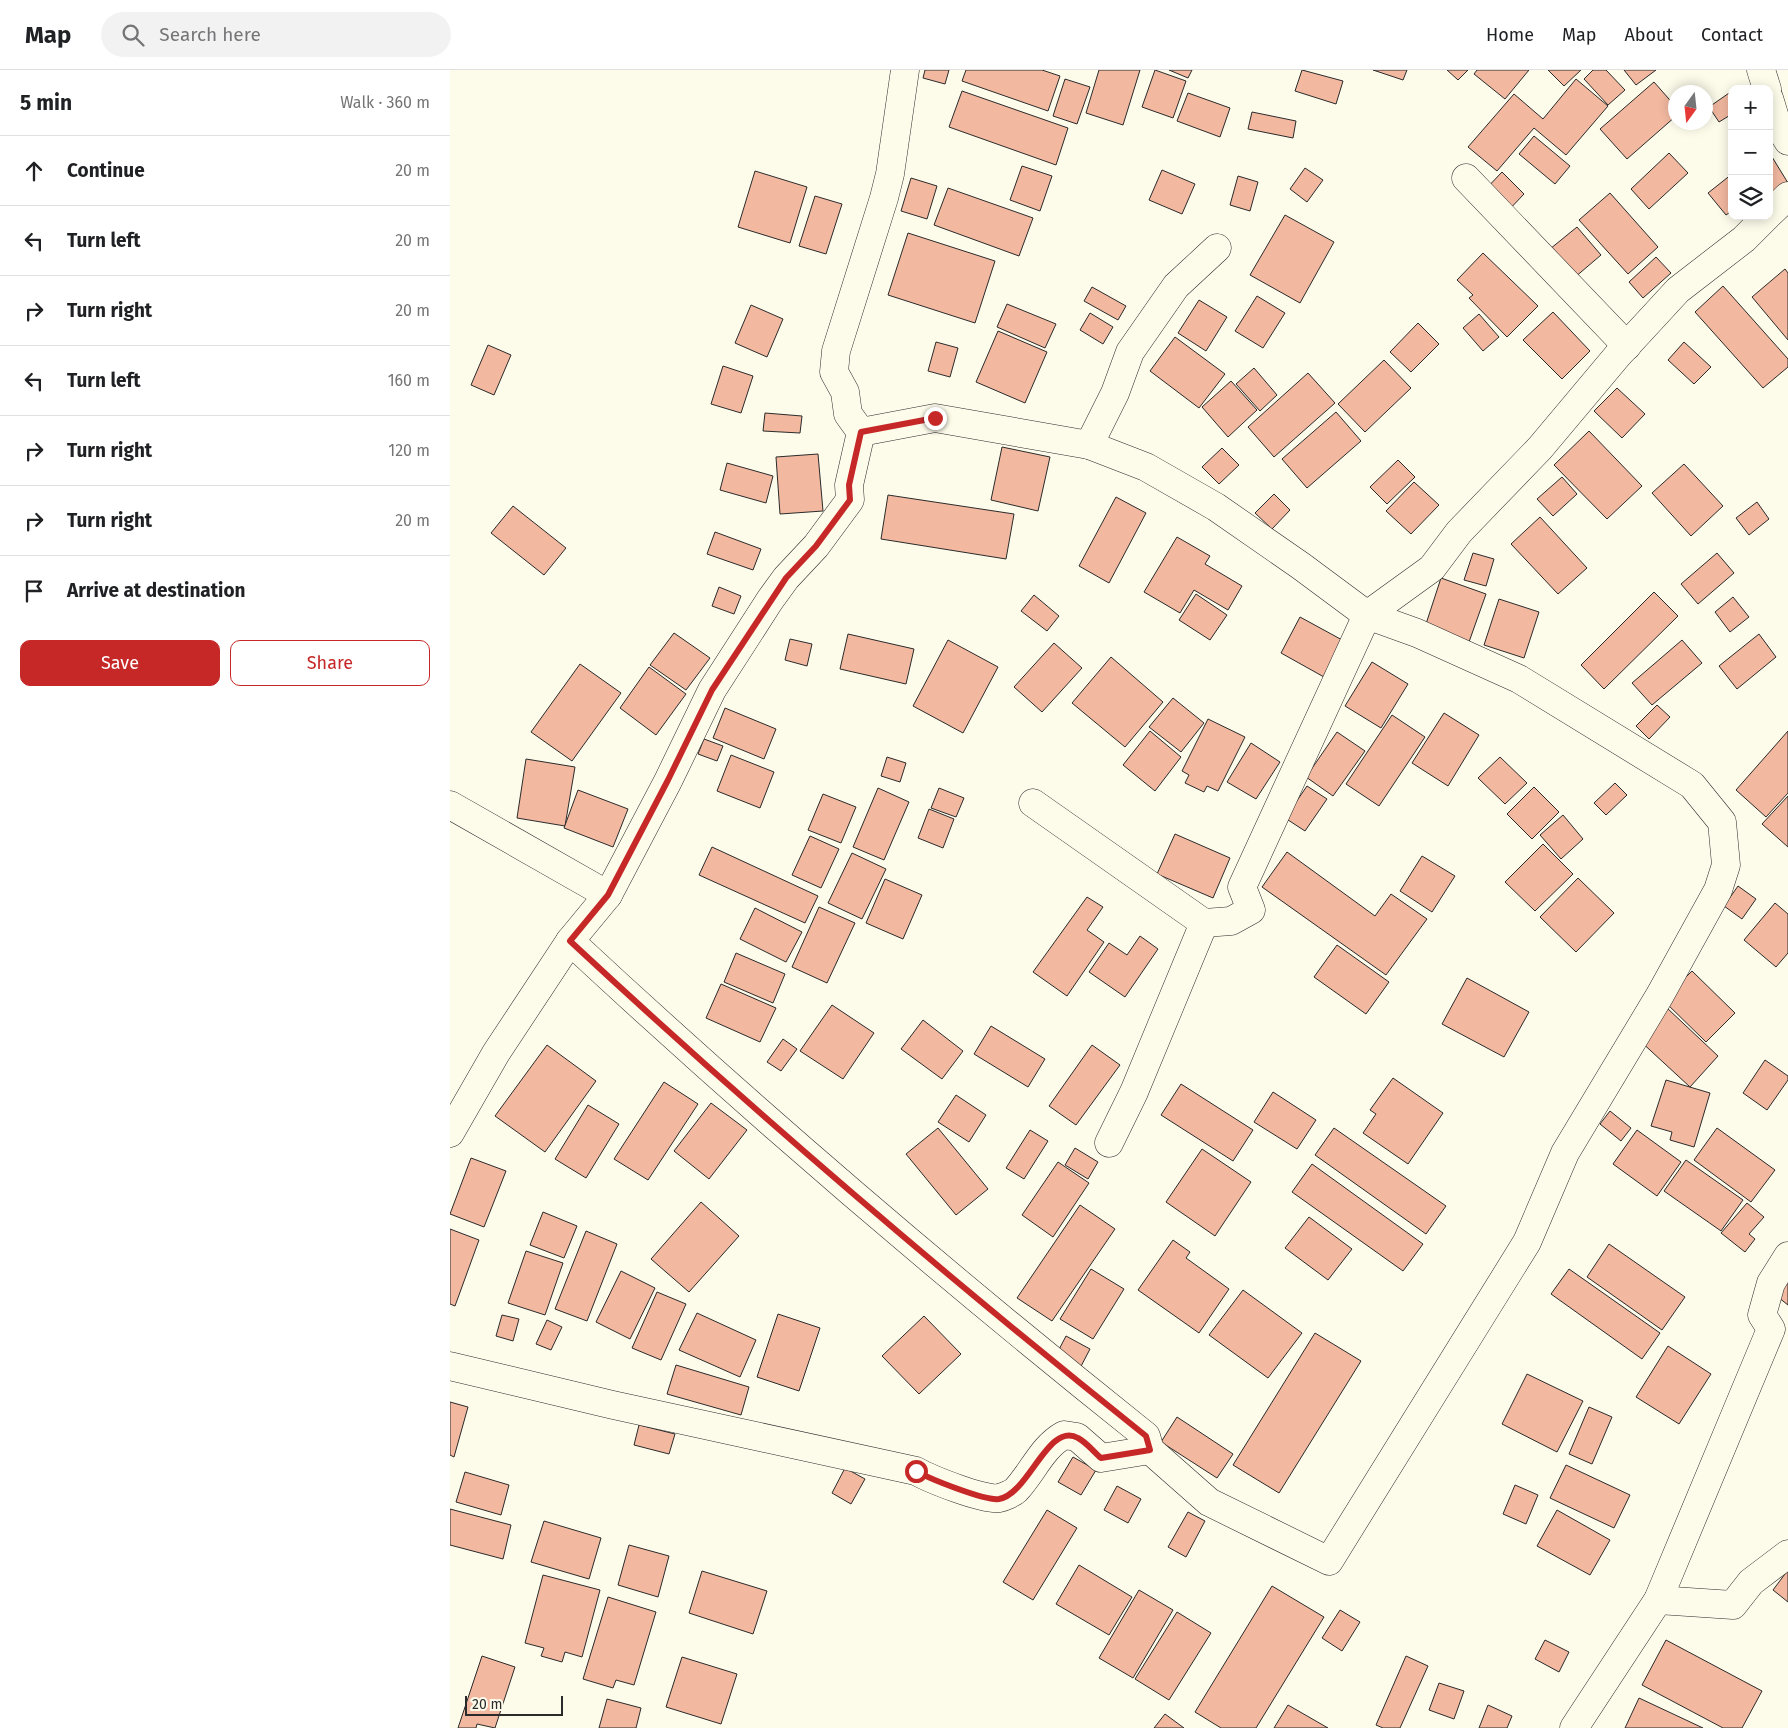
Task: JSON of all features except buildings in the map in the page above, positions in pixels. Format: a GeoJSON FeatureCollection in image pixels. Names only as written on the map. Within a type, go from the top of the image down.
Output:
{"type":"FeatureCollection","features":[{"type":"Feature","properties":{"kind":"street"},"geometry":{"type":"LineString","coordinates":[[450,1133],[496,1053],[570,941],[608,895],[712,690],[775,593],[786,578],[816,546],[850,500],[849,485],[861,432],[848,414],[845,392],[834,372],[836,351],[890,174],[905,70]]}},
{"type":"Feature","properties":{"kind":"street"},"geometry":{"type":"LineString","coordinates":[[1761,70],[1765,85]]}},
{"type":"Feature","properties":{"kind":"street"},"geometry":{"type":"LineString","coordinates":[[1773,111],[1776,121],[1788,141]]}},
{"type":"Feature","properties":{"kind":"street"},"geometry":{"type":"LineString","coordinates":[[1466,178],[1626,346]]}},
{"type":"Feature","properties":{"kind":"street"},"geometry":{"type":"LineString","coordinates":[[1773,210],[1788,196]]}},
{"type":"Feature","properties":{"kind":"street"},"geometry":{"type":"LineString","coordinates":[[1033,803],[1204,923],[1231,921],[1251,910],[1242,887],[1367,615],[1432,568],[1459,532],[1540,448],[1626,346],[1678,290],[1744,239],[1763,220]]}},
{"type":"Feature","properties":{"kind":"street"},"geometry":{"type":"LineString","coordinates":[[1089,445],[1115,394],[1130,352],[1176,286],[1217,248]]}},
{"type":"Feature","properties":{"kind":"street"},"geometry":{"type":"LineString","coordinates":[[570,941],[840,1184],[1010,1328],[1146,1436],[1150,1450],[1209,1502],[1329,1561],[1527,1242],[1565,1153],[1665,986],[1718,890],[1726,864],[1722,822],[1692,785],[1519,679],[1417,633],[1367,615],[1216,507],[1146,467],[1089,445],[935,418],[861,432]]}},
{"type":"Feature","properties":{"kind":"street"},"geometry":{"type":"LineString","coordinates":[[450,805],[608,895]]}},
{"type":"Feature","properties":{"kind":"street"},"geometry":{"type":"LineString","coordinates":[[1109,1142],[1134,1092],[1204,923]]}},
{"type":"Feature","properties":{"kind":"street"},"geometry":{"type":"LineString","coordinates":[[1574,1728],[1658,1600],[1779,1338],[1762,1315],[1771,1283],[1788,1256]]}},
{"type":"Feature","properties":{"kind":"street"},"geometry":{"type":"LineString","coordinates":[[450,1366],[613,1406],[916,1471],[930,1479],[986,1497],[999,1499],[1015,1492],[1054,1441],[1064,1435],[1077,1437],[1101,1458],[1150,1450]]}},
{"type":"Feature","properties":{"kind":"street"},"geometry":{"type":"LineString","coordinates":[[1658,1600],[1734,1605],[1751,1582],[1788,1554]]}},
{"type":"Feature","properties":{"kind":"route"},"geometry":{"type":"LineString","coordinates":[[916,1471],[930,1479],[986,1497],[999,1499],[1015,1492],[1054,1441],[1064,1435],[1077,1437],[1101,1458],[1150,1450],[1146,1436],[1010,1328],[840,1184],[650,1016],[570,941],[608,895],[712,690],[770,600],[786,578],[816,546],[850,500],[849,485],[861,432],[935,418]]}}]}
